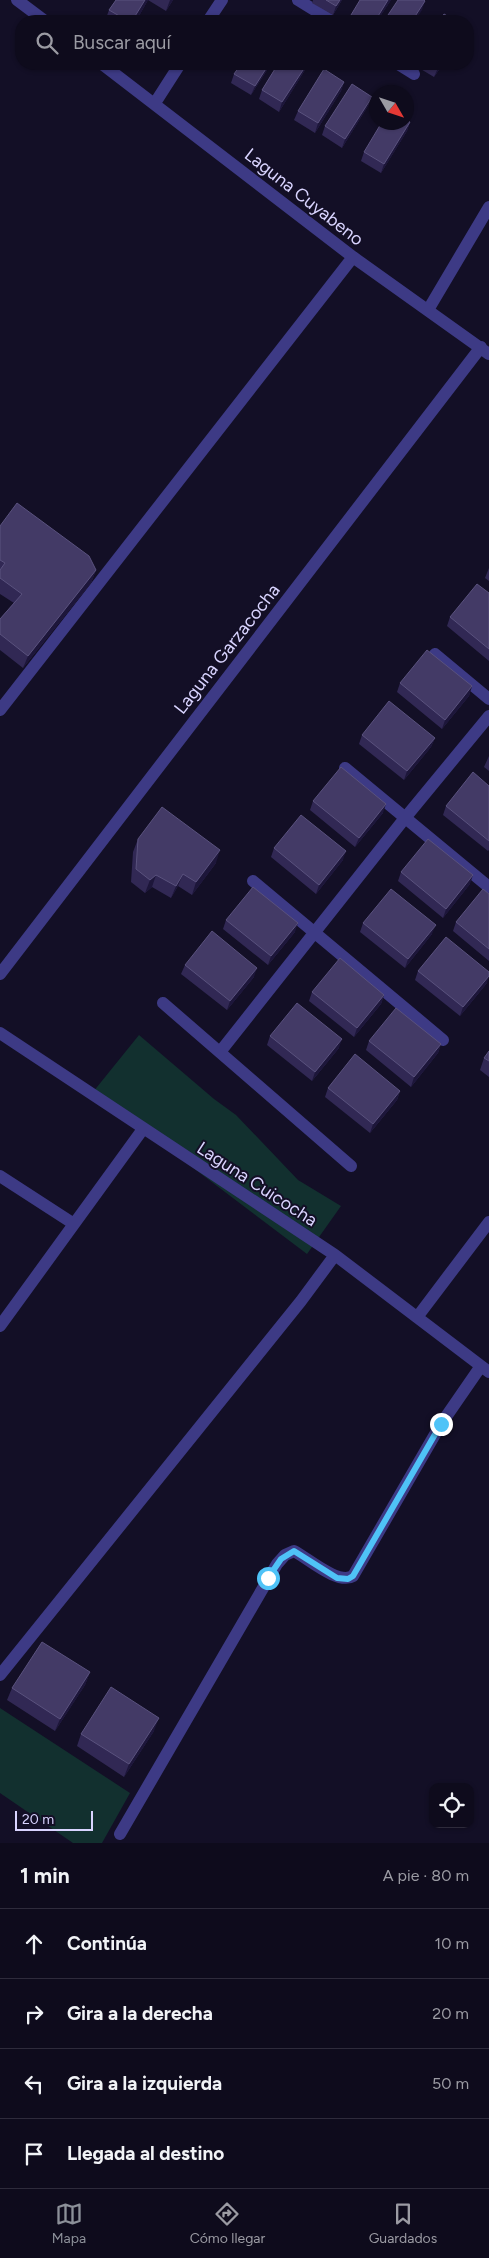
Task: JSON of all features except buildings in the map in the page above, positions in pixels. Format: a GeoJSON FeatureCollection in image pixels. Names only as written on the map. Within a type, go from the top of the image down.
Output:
{"type":"FeatureCollection","features":[{"type":"Feature","properties":{"kind":"street"},"geometry":{"type":"LineString","coordinates":[[17,0],[37,15]]}},
{"type":"Feature","properties":{"kind":"street"},"geometry":{"type":"LineString","coordinates":[[212,15],[222,0]]}},
{"type":"Feature","properties":{"kind":"street"},"geometry":{"type":"LineString","coordinates":[[298,0],[322,15]]}},
{"type":"Feature","properties":{"kind":"street","name":"Laguna Cuyabeno"},"geometry":{"type":"LineString","coordinates":[[110,70],[353,257],[485,350]]}},
{"type":"Feature","properties":{"kind":"street"},"geometry":{"type":"LineString","coordinates":[[155,103],[176,70]]}},
{"type":"Feature","properties":{"kind":"street"},"geometry":{"type":"LineString","coordinates":[[408,70],[414,74]]}},
{"type":"Feature","properties":{"kind":"street"},"geometry":{"type":"LineString","coordinates":[[428,310],[489,207]]}},
{"type":"Feature","properties":{"kind":"street"},"geometry":{"type":"LineString","coordinates":[[0,710],[353,257]]}},
{"type":"Feature","properties":{"kind":"street","name":"Laguna Garzacocha"},"geometry":{"type":"LineString","coordinates":[[0,974],[485,350]]}},
{"type":"Feature","properties":{"kind":"street"},"geometry":{"type":"LineString","coordinates":[[435,654],[489,700]]}},
{"type":"Feature","properties":{"kind":"street"},"geometry":{"type":"LineString","coordinates":[[220,1052],[315,934],[404,818],[489,716]]}},
{"type":"Feature","properties":{"kind":"street"},"geometry":{"type":"LineString","coordinates":[[345,768],[489,886]]}},
{"type":"Feature","properties":{"kind":"street"},"geometry":{"type":"LineString","coordinates":[[253,881],[443,1040]]}},
{"type":"Feature","properties":{"kind":"street"},"geometry":{"type":"LineString","coordinates":[[163,1002],[351,1166]]}},
{"type":"Feature","properties":{"kind":"street","name":"Laguna Cuicocha"},"geometry":{"type":"LineString","coordinates":[[0,1033],[334,1256],[418,1316],[485,1369]]}},
{"type":"Feature","properties":{"kind":"street"},"geometry":{"type":"LineString","coordinates":[[0,1326],[143,1129]]}},
{"type":"Feature","properties":{"kind":"street"},"geometry":{"type":"LineString","coordinates":[[0,1176],[74,1224]]}},
{"type":"Feature","properties":{"kind":"street"},"geometry":{"type":"LineString","coordinates":[[418,1316],[489,1222]]}},
{"type":"Feature","properties":{"kind":"street"},"geometry":{"type":"LineString","coordinates":[[0,1675],[301,1301],[334,1256]]}},
{"type":"Feature","properties":{"kind":"street"},"geometry":{"type":"LineString","coordinates":[[120,1834],[277,1564],[286,1555],[294,1551],[337,1578],[348,1579],[353,1576],[441,1424],[485,1369]]}},
{"type":"Feature","properties":{"kind":"green space"},"geometry":{"type":"Polygon","coordinates":[[[139,1035],[214,1099],[236,1115],[298,1180],[341,1206],[307,1254],[93,1092],[139,1035]]]}},
{"type":"Feature","properties":{"kind":"green space"},"geometry":{"type":"Polygon","coordinates":[[[0,1708],[130,1793],[102,1843],[73,1843],[0,1793],[0,1708]]]}},
{"type":"Feature","properties":{"kind":"route"},"geometry":{"type":"LineString","coordinates":[[268,1578],[281,1559],[294,1551],[308,1558],[337,1578],[348,1579],[353,1576],[441,1424]]}}]}
